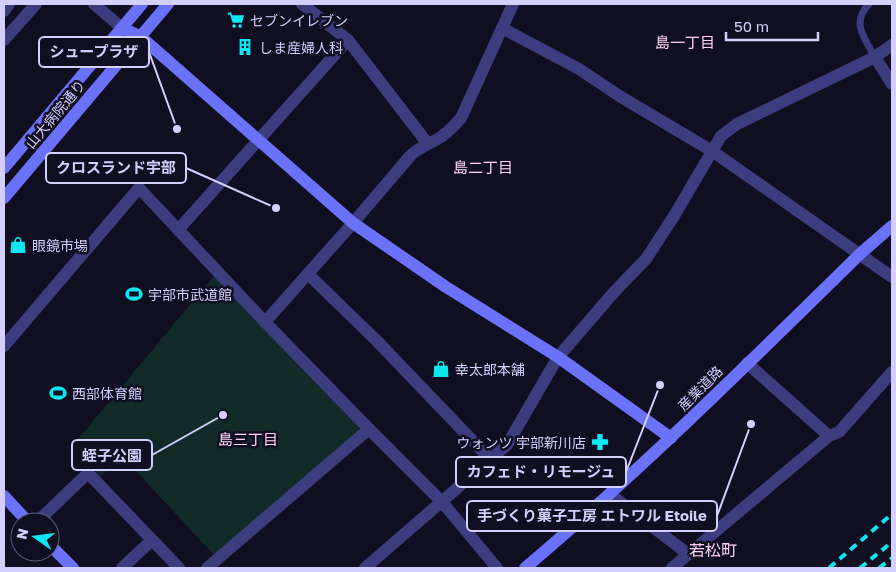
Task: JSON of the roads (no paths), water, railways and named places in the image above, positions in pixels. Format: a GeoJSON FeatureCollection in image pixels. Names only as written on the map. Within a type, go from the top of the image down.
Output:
{"type":"FeatureCollection","features":[{"type":"Feature","properties":{"kind":"street"},"geometry":{"type":"LineString","coordinates":[[4,11],[9,4]]}},
{"type":"Feature","properties":{"kind":"street"},"geometry":{"type":"LineString","coordinates":[[4,40],[36,4]]}},
{"type":"Feature","properties":{"kind":"street"},"geometry":{"type":"LineString","coordinates":[[94,4],[122,28],[141,37],[353,223],[446,287],[558,357],[671,438]]}},
{"type":"Feature","properties":{"kind":"street","name":"山大病院通り"},"geometry":{"type":"LineString","coordinates":[[4,168],[142,4]]}},
{"type":"Feature","properties":{"kind":"street","name":"山大病院通り"},"geometry":{"type":"LineString","coordinates":[[4,198],[168,4]]}},
{"type":"Feature","properties":{"kind":"street"},"geometry":{"type":"LineString","coordinates":[[302,4],[348,40],[428,144]]}},
{"type":"Feature","properties":{"kind":"street"},"geometry":{"type":"LineString","coordinates":[[265,322],[353,223],[410,155],[420,147],[437,139],[453,127],[461,118],[513,4]]}},
{"type":"Feature","properties":{"kind":"street"},"geometry":{"type":"LineString","coordinates":[[502,28],[579,69],[620,97],[712,151],[861,253],[892,277]]}},
{"type":"Feature","properties":{"kind":"street"},"geometry":{"type":"LineString","coordinates":[[178,230],[348,40]]}},
{"type":"Feature","properties":{"kind":"street"},"geometry":{"type":"LineString","coordinates":[[366,568],[507,445],[558,357],[615,291],[646,259],[674,216],[721,136],[736,124],[874,57],[892,45]]}},
{"type":"Feature","properties":{"kind":"street"},"geometry":{"type":"LineString","coordinates":[[874,57],[892,84]]}},
{"type":"Feature","properties":{"kind":"street"},"geometry":{"type":"LineString","coordinates":[[4,346],[139,188],[265,322],[442,502],[497,568]]}},
{"type":"Feature","properties":{"kind":"street","name":"産業道路"},"geometry":{"type":"LineString","coordinates":[[525,568],[671,438],[861,253],[892,226]]}},
{"type":"Feature","properties":{"kind":"street"},"geometry":{"type":"LineString","coordinates":[[308,274],[377,341],[491,460]]}},
{"type":"Feature","properties":{"kind":"street"},"geometry":{"type":"LineString","coordinates":[[747,363],[829,436]]}},
{"type":"Feature","properties":{"kind":"street"},"geometry":{"type":"LineString","coordinates":[[672,568],[829,436],[839,432],[892,372]]}},
{"type":"Feature","properties":{"kind":"street"},"geometry":{"type":"LineString","coordinates":[[207,568],[369,429]]}},
{"type":"Feature","properties":{"kind":"street"},"geometry":{"type":"LineString","coordinates":[[47,512],[88,473],[179,568]]}},
{"type":"Feature","properties":{"kind":"street"},"geometry":{"type":"LineString","coordinates":[[610,494],[688,554]]}},
{"type":"Feature","properties":{"kind":"street"},"geometry":{"type":"LineString","coordinates":[[4,496],[19,512]]}},
{"type":"Feature","properties":{"kind":"street"},"geometry":{"type":"LineString","coordinates":[[122,568],[152,540]]}},
{"type":"Feature","properties":{"kind":"street"},"geometry":{"type":"LineString","coordinates":[[60,554],[74,568]]}},
{"type":"Feature","properties":{"kind":"lane"},"geometry":{"type":"LineString","coordinates":[[869,4],[859,19],[863,35],[874,57]]}},
{"type":"Feature","properties":{"kind":"railway"},"geometry":{"type":"LineString","coordinates":[[829,568],[892,514]]}},
{"type":"Feature","properties":{"kind":"railway"},"geometry":{"type":"LineString","coordinates":[[860,568],[892,542]]}},
{"type":"Feature","properties":{"kind":"railway"},"geometry":{"type":"LineString","coordinates":[[879,568],[892,558]]}},
{"type":"Feature","properties":{"kind":"place","name":"セブンイレブン"},"geometry":{"type":"Point","coordinates":[236,20]}},
{"type":"Feature","properties":{"kind":"place","name":"しま産婦人科"},"geometry":{"type":"Point","coordinates":[245,47]}},
{"type":"Feature","properties":{"kind":"place","name":"シュープラザ"},"geometry":{"type":"Point","coordinates":[177,129]}},
{"type":"Feature","properties":{"kind":"place","name":"クロスランド宇部"},"geometry":{"type":"Point","coordinates":[276,208]}},
{"type":"Feature","properties":{"kind":"place","name":"眼鏡市場"},"geometry":{"type":"Point","coordinates":[18,245]}},
{"type":"Feature","properties":{"kind":"place","name":"宇部市武道館"},"geometry":{"type":"Point","coordinates":[134,294]}},
{"type":"Feature","properties":{"kind":"place","name":"幸太郎本舗"},"geometry":{"type":"Point","coordinates":[441,369]}},
{"type":"Feature","properties":{"kind":"place","name":"カフェド・リモージュ"},"geometry":{"type":"Point","coordinates":[660,385]}},
{"type":"Feature","properties":{"kind":"place","name":"西部体育館"},"geometry":{"type":"Point","coordinates":[58,393]}},
{"type":"Feature","properties":{"kind":"place","name":"蛭子公園"},"geometry":{"type":"Point","coordinates":[223,415]}},
{"type":"Feature","properties":{"kind":"place","name":"手づくり菓子工房 エトワル Etoile"},"geometry":{"type":"Point","coordinates":[751,424]}},
{"type":"Feature","properties":{"kind":"place","name":"ウォンツ 宇部新川店"},"geometry":{"type":"Point","coordinates":[600,442]}},
{"type":"Feature","properties":{"kind":"district","name":"島一丁目"},"geometry":{"type":"Point","coordinates":[685,42]}},
{"type":"Feature","properties":{"kind":"district","name":"島二丁目"},"geometry":{"type":"Point","coordinates":[483,167]}},
{"type":"Feature","properties":{"kind":"district","name":"島三丁目"},"geometry":{"type":"Point","coordinates":[248,439]}},
{"type":"Feature","properties":{"kind":"district","name":"若松町"},"geometry":{"type":"Point","coordinates":[713,550]}}]}
